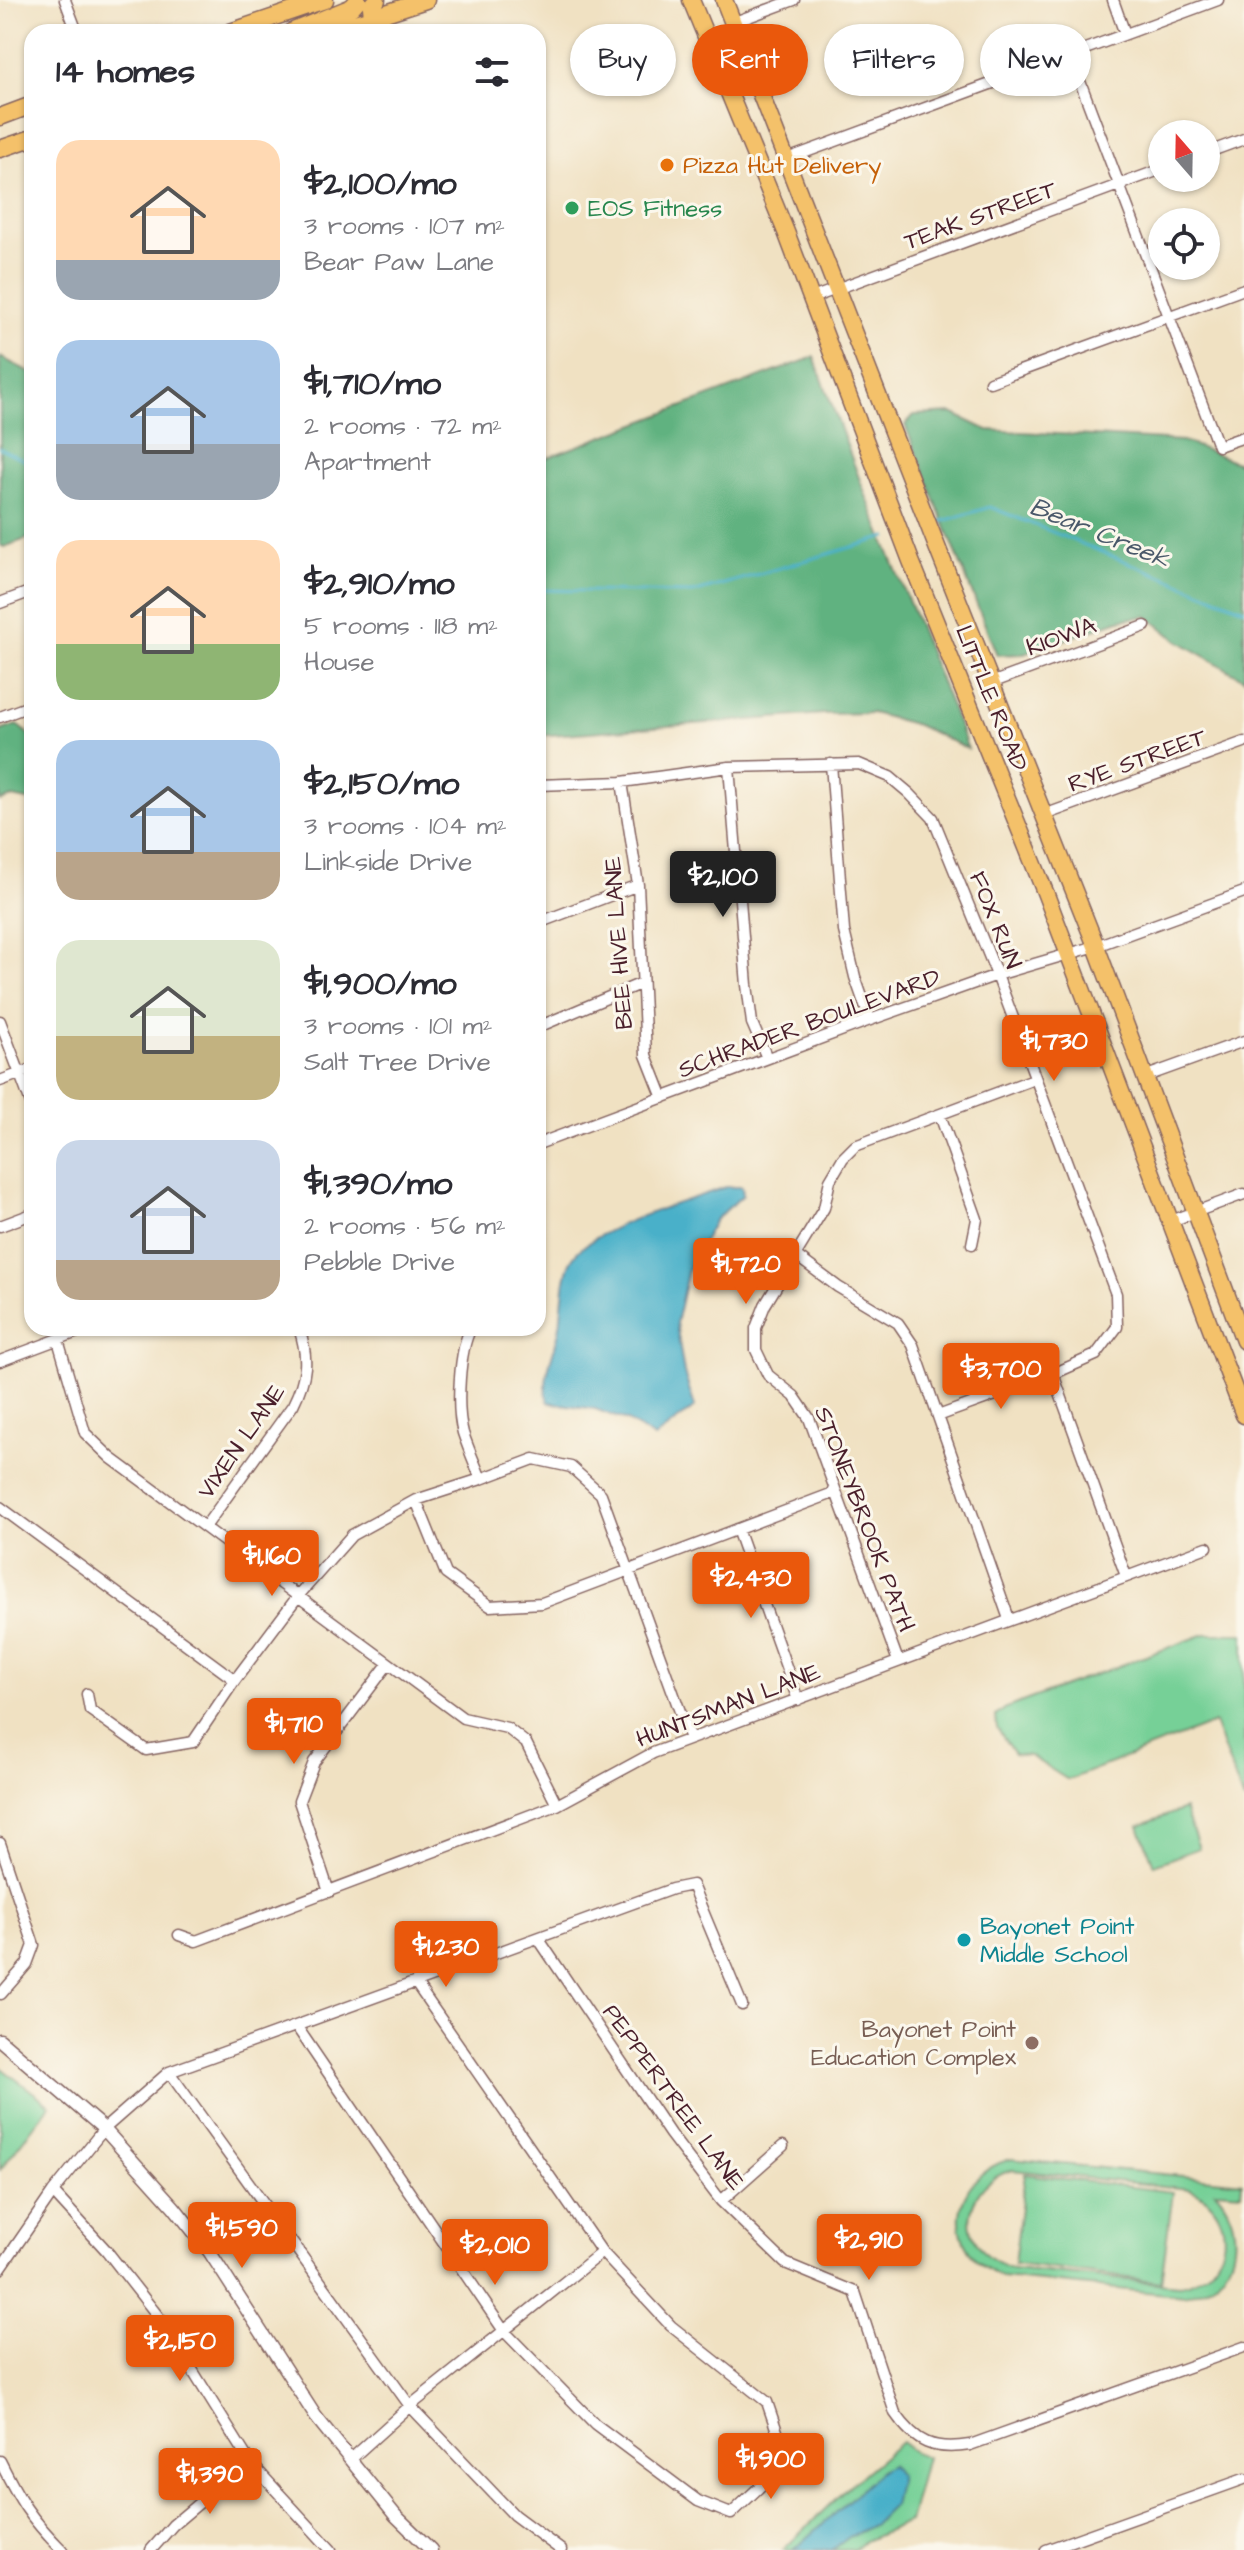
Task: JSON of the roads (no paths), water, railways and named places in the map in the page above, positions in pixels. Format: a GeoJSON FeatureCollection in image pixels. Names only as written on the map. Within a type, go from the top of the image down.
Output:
{"type":"FeatureCollection","features":[{"type":"Feature","properties":{"kind":"main road"},"geometry":{"type":"LineString","coordinates":[[254,24],[325,0]]}},
{"type":"Feature","properties":{"kind":"main road"},"geometry":{"type":"LineString","coordinates":[[311,24],[352,7],[358,0]]}},
{"type":"Feature","properties":{"kind":"main road"},"geometry":{"type":"LineString","coordinates":[[372,17],[371,7],[377,0]]}},
{"type":"Feature","properties":{"kind":"main road"},"geometry":{"type":"LineString","coordinates":[[351,24],[426,0]]}},
{"type":"Feature","properties":{"kind":"main road","name":"LITTLE ROAD"},"geometry":{"type":"LineString","coordinates":[[691,0],[812,298],[911,561],[1068,952],[1244,1415]]}},
{"type":"Feature","properties":{"kind":"main road","name":"LITTLE ROAD"},"geometry":{"type":"LineString","coordinates":[[724,0],[1096,946],[1244,1341]]}},
{"type":"Feature","properties":{"kind":"main road"},"geometry":{"type":"LineString","coordinates":[[0,117],[24,108]]}},
{"type":"Feature","properties":{"kind":"main road"},"geometry":{"type":"LineString","coordinates":[[0,149],[24,141]]}},
{"type":"Feature","properties":{"kind":"street"},"geometry":{"type":"LineString","coordinates":[[65,0],[74,24]]}},
{"type":"Feature","properties":{"kind":"street"},"geometry":{"type":"LineString","coordinates":[[732,23],[794,0]]}},
{"type":"Feature","properties":{"kind":"street"},"geometry":{"type":"LineString","coordinates":[[1113,0],[1125,34]]}},
{"type":"Feature","properties":{"kind":"street"},"geometry":{"type":"LineString","coordinates":[[1091,47],[1218,0]]}},
{"type":"Feature","properties":{"kind":"street"},"geometry":{"type":"LineString","coordinates":[[787,159],[980,88]]}},
{"type":"Feature","properties":{"kind":"street"},"geometry":{"type":"LineString","coordinates":[[1085,96],[1218,446],[1244,437]]}},
{"type":"Feature","properties":{"kind":"street"},"geometry":{"type":"LineString","coordinates":[[1220,148],[1244,139]]}},
{"type":"Feature","properties":{"kind":"street","name":"TEAK STREET"},"geometry":{"type":"LineString","coordinates":[[812,298],[1148,174]]}},
{"type":"Feature","properties":{"kind":"street"},"geometry":{"type":"LineString","coordinates":[[990,382],[1244,289]]}},
{"type":"Feature","properties":{"kind":"street"},"geometry":{"type":"LineString","coordinates":[[0,603],[24,594]]}},
{"type":"Feature","properties":{"kind":"street","name":"KIOWA"},"geometry":{"type":"LineString","coordinates":[[991,683],[1145,626]]}},
{"type":"Feature","properties":{"kind":"street"},"geometry":{"type":"LineString","coordinates":[[0,717],[24,708]]}},
{"type":"Feature","properties":{"kind":"street","name":"RYE STREET"},"geometry":{"type":"LineString","coordinates":[[1044,815],[1244,742]]}},
{"type":"Feature","properties":{"kind":"street"},"geometry":{"type":"LineString","coordinates":[[831,764],[844,931],[870,1020]]}},
{"type":"Feature","properties":{"kind":"street","name":"FOX RUN"},"geometry":{"type":"LineString","coordinates":[[546,785],[622,782],[729,767],[859,764],[890,777],[933,818],[997,975],[1116,1294],[1117,1327],[1096,1355],[938,1416]]}},
{"type":"Feature","properties":{"kind":"street"},"geometry":{"type":"LineString","coordinates":[[729,767],[748,998],[752,1023],[767,1058]]}},
{"type":"Feature","properties":{"kind":"street","name":"BEE HIVE LANE"},"geometry":{"type":"LineString","coordinates":[[622,782],[638,885],[646,1055],[663,1098]]}},
{"type":"Feature","properties":{"kind":"street"},"geometry":{"type":"LineString","coordinates":[[546,920],[638,885]]}},
{"type":"Feature","properties":{"kind":"street","name":"SCHRADER BOULEVARD"},"geometry":{"type":"LineString","coordinates":[[546,1141],[870,1020],[997,975],[1096,946],[1244,892]]}},
{"type":"Feature","properties":{"kind":"street"},"geometry":{"type":"LineString","coordinates":[[546,1024],[642,983]]}},
{"type":"Feature","properties":{"kind":"street"},"geometry":{"type":"LineString","coordinates":[[0,1021],[24,1085]]}},
{"type":"Feature","properties":{"kind":"street"},"geometry":{"type":"LineString","coordinates":[[1144,1077],[1244,1041]]}},
{"type":"Feature","properties":{"kind":"street"},"geometry":{"type":"LineString","coordinates":[[0,1081],[24,1072]]}},
{"type":"Feature","properties":{"kind":"street","name":"STONEYBROOK PATH"},"geometry":{"type":"LineString","coordinates":[[898,1661],[809,1418],[794,1396],[768,1375],[756,1350],[756,1328],[765,1305],[824,1208],[830,1180],[843,1158],[855,1146],[1034,1079]]}},
{"type":"Feature","properties":{"kind":"street"},"geometry":{"type":"LineString","coordinates":[[940,1115],[977,1219],[972,1244]]}},
{"type":"Feature","properties":{"kind":"street"},"geometry":{"type":"LineString","coordinates":[[1171,1221],[1244,1194]]}},
{"type":"Feature","properties":{"kind":"street"},"geometry":{"type":"LineString","coordinates":[[0,1226],[24,1217]]}},
{"type":"Feature","properties":{"kind":"street"},"geometry":{"type":"LineString","coordinates":[[795,1255],[838,1287],[898,1323],[913,1345],[1009,1619]]}},
{"type":"Feature","properties":{"kind":"street"},"geometry":{"type":"LineString","coordinates":[[0,1361],[68,1336]]}},
{"type":"Feature","properties":{"kind":"street","name":"VIXEN LANE"},"geometry":{"type":"LineString","coordinates":[[205,1527],[293,1405],[305,1383],[306,1362],[301,1336]]}},
{"type":"Feature","properties":{"kind":"street"},"geometry":{"type":"LineString","coordinates":[[466,1336],[460,1386],[462,1430],[481,1479]]}},
{"type":"Feature","properties":{"kind":"street"},"geometry":{"type":"LineString","coordinates":[[58,1340],[85,1433],[111,1458],[463,1718],[507,1728],[526,1743],[557,1805]]}},
{"type":"Feature","properties":{"kind":"street"},"geometry":{"type":"LineString","coordinates":[[1053,1374],[1126,1576]]}},
{"type":"Feature","properties":{"kind":"street"},"geometry":{"type":"LineString","coordinates":[[87,1694],[90,1710],[146,1750],[193,1742],[298,1596],[352,1535],[416,1500],[534,1459],[571,1467],[601,1494],[690,1739]]}},
{"type":"Feature","properties":{"kind":"street"},"geometry":{"type":"LineString","coordinates":[[416,1500],[446,1574],[490,1606],[542,1603],[836,1492]]}},
{"type":"Feature","properties":{"kind":"street"},"geometry":{"type":"LineString","coordinates":[[0,1507],[235,1680]]}},
{"type":"Feature","properties":{"kind":"street"},"geometry":{"type":"LineString","coordinates":[[737,1529],[798,1700]]}},
{"type":"Feature","properties":{"kind":"street","name":"HUNTSMAN LANE"},"geometry":{"type":"LineString","coordinates":[[179,1935],[196,1941],[329,1892],[557,1805],[653,1753],[1207,1547]]}},
{"type":"Feature","properties":{"kind":"street"},"geometry":{"type":"LineString","coordinates":[[329,1892],[299,1801],[314,1762],[388,1664]]}},
{"type":"Feature","properties":{"kind":"street"},"geometry":{"type":"LineString","coordinates":[[0,1843],[34,1945],[27,1964],[1,1994]]}},
{"type":"Feature","properties":{"kind":"street"},"geometry":{"type":"LineString","coordinates":[[0,2269],[53,2192],[104,2129],[169,2072],[672,1889],[692,1885],[742,2005]]}},
{"type":"Feature","properties":{"kind":"street","name":"PEPPERTREE LANE"},"geometry":{"type":"LineString","coordinates":[[538,1938],[670,2134],[721,2201],[785,2263],[855,2292],[895,2413],[907,2430],[922,2441],[938,2447],[970,2445],[1244,2347]]}},
{"type":"Feature","properties":{"kind":"street"},"geometry":{"type":"LineString","coordinates":[[297,2027],[504,2331],[595,2424],[698,2501],[731,2514],[787,2461],[767,2402],[671,2326],[602,2252],[415,1982]]}},
{"type":"Feature","properties":{"kind":"street"},"geometry":{"type":"LineString","coordinates":[[0,2040],[104,2129],[174,2207],[209,2251],[316,2417],[395,2515],[431,2550]]}},
{"type":"Feature","properties":{"kind":"street"},"geometry":{"type":"LineString","coordinates":[[169,2072],[410,2406],[514,2515],[561,2550]]}},
{"type":"Feature","properties":{"kind":"street"},"geometry":{"type":"LineString","coordinates":[[721,2201],[783,2146]]}},
{"type":"Feature","properties":{"kind":"street"},"geometry":{"type":"LineString","coordinates":[[53,2192],[106,2250],[161,2320],[249,2461],[331,2550]]}},
{"type":"Feature","properties":{"kind":"street"},"geometry":{"type":"LineString","coordinates":[[350,2460],[410,2406],[602,2252]]}},
{"type":"Feature","properties":{"kind":"street"},"geometry":{"type":"LineString","coordinates":[[0,2461],[32,2520],[62,2550]]}},
{"type":"Feature","properties":{"kind":"street"},"geometry":{"type":"LineString","coordinates":[[151,2550],[173,2525],[249,2461]]}},
{"type":"Feature","properties":{"kind":"street"},"geometry":{"type":"LineString","coordinates":[[1046,2550],[1244,2479]]}},
{"type":"Feature","properties":{"kind":"water"},"geometry":{"type":"Polygon","coordinates":[[[726,1187],[742,1187],[743,1195],[715,1220],[689,1266],[676,1323],[684,1373],[695,1407],[654,1438],[627,1421],[595,1409],[548,1402],[547,1375],[559,1331],[566,1274],[572,1259],[599,1236],[620,1226],[726,1187]]]}},
{"type":"Feature","properties":{"kind":"water"},"geometry":{"type":"Polygon","coordinates":[[[891,2465],[899,2476],[893,2506],[875,2524],[832,2550],[794,2550],[882,2470],[891,2465]]]}},
{"type":"Feature","properties":{"kind":"waterway"},"geometry":{"type":"LineString","coordinates":[[0,448],[24,460]]}},
{"type":"Feature","properties":{"kind":"waterway","name":"Bear Creek"},"geometry":{"type":"LineString","coordinates":[[940,522],[990,507],[1244,609]]}},
{"type":"Feature","properties":{"kind":"waterway"},"geometry":{"type":"LineString","coordinates":[[546,590],[693,593],[887,537]]}},
{"type":"Feature","properties":{"kind":"place","name":"Pizza Hut Delivery"},"geometry":{"type":"Point","coordinates":[667,165]}},
{"type":"Feature","properties":{"kind":"place","name":"EOS Fitness"},"geometry":{"type":"Point","coordinates":[572,208]}},
{"type":"Feature","properties":{"kind":"place","name":"Bayonet Point Middle School"},"geometry":{"type":"Point","coordinates":[964,1940]}},
{"type":"Feature","properties":{"kind":"place","name":"Bayonet Point Education Complex"},"geometry":{"type":"Point","coordinates":[1032,2043]}}]}
